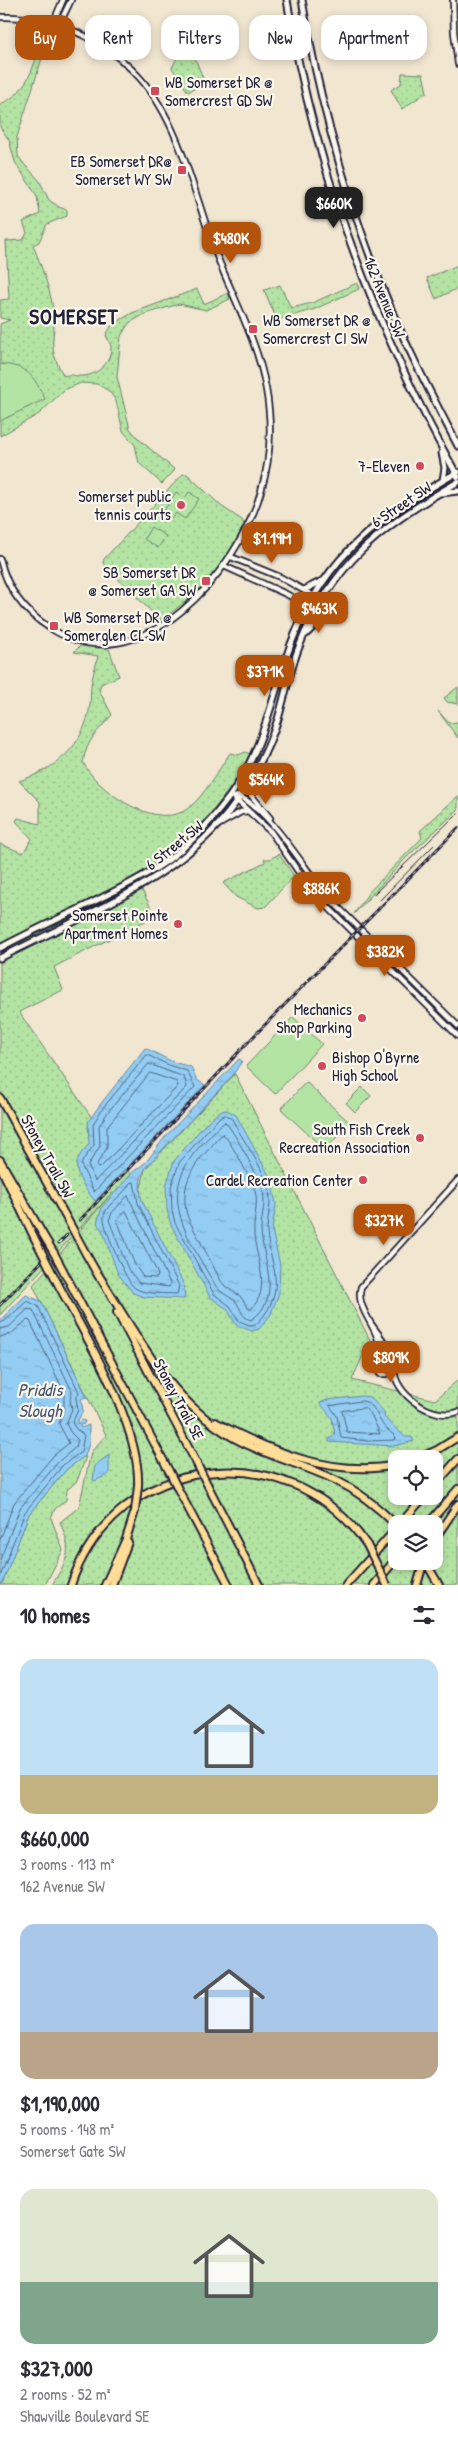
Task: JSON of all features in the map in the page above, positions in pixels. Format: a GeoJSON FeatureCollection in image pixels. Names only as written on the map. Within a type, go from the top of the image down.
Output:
{"type":"FeatureCollection","features":[{"type":"Feature","properties":{"kind":"highway","name":"Stoney Trail SW"},"geometry":{"type":"LineString","coordinates":[[0,1098],[72,1228]]}},
{"type":"Feature","properties":{"kind":"highway"},"geometry":{"type":"LineString","coordinates":[[0,1160],[67,1276],[229,1585]]}},
{"type":"Feature","properties":{"kind":"highway"},"geometry":{"type":"LineString","coordinates":[[0,1167],[122,1411],[135,1452],[138,1486],[134,1514],[128,1545],[112,1585]]}},
{"type":"Feature","properties":{"kind":"highway","name":"Stoney Trail SE"},"geometry":{"type":"LineString","coordinates":[[72,1228],[98,1274],[259,1585]]}},
{"type":"Feature","properties":{"kind":"highway"},"geometry":{"type":"LineString","coordinates":[[98,1274],[158,1369],[193,1408],[217,1427],[246,1444],[341,1483],[374,1504],[388,1517]]}},
{"type":"Feature","properties":{"kind":"highway"},"geometry":{"type":"LineString","coordinates":[[193,1408],[239,1434],[310,1461],[334,1467],[362,1469],[388,1466]]}},
{"type":"Feature","properties":{"kind":"highway"},"geometry":{"type":"LineString","coordinates":[[437,1450],[458,1437]]}},
{"type":"Feature","properties":{"kind":"highway"},"geometry":{"type":"LineString","coordinates":[[443,1476],[458,1459]]}},
{"type":"Feature","properties":{"kind":"highway"},"geometry":{"type":"LineString","coordinates":[[71,1585],[91,1543],[122,1509],[157,1487],[183,1477],[204,1472],[228,1471],[253,1473],[298,1486],[336,1510],[367,1544],[387,1585]]}},
{"type":"Feature","properties":{"kind":"highway"},"geometry":{"type":"LineString","coordinates":[[436,1515],[458,1490]]}},
{"type":"Feature","properties":{"kind":"highway"},"geometry":{"type":"LineString","coordinates":[[443,1526],[458,1504]]}},
{"type":"Feature","properties":{"kind":"highway"},"geometry":{"type":"LineString","coordinates":[[408,1515],[417,1505]]}},
{"type":"Feature","properties":{"kind":"highway"},"geometry":{"type":"LineString","coordinates":[[105,1585],[134,1514]]}},
{"type":"Feature","properties":{"kind":"highway"},"geometry":{"type":"LineString","coordinates":[[346,1585],[388,1537]]}},
{"type":"Feature","properties":{"kind":"highway"},"geometry":{"type":"LineString","coordinates":[[374,1585],[388,1568]]}},
{"type":"Feature","properties":{"kind":"highway"},"geometry":{"type":"LineString","coordinates":[[417,1585],[422,1570]]}},
{"type":"Feature","properties":{"kind":"highway"},"geometry":{"type":"LineString","coordinates":[[430,1570],[438,1585]]}},
{"type":"Feature","properties":{"kind":"main road","name":"162 Avenue SW"},"geometry":{"type":"LineString","coordinates":[[287,0],[311,116],[345,231],[370,297],[399,364],[457,474]]}},
{"type":"Feature","properties":{"kind":"main road","name":"162 Avenue SW"},"geometry":{"type":"LineString","coordinates":[[302,0],[324,111],[360,229],[384,293],[412,357],[458,446]]}},
{"type":"Feature","properties":{"kind":"main road"},"geometry":{"type":"LineString","coordinates":[[437,439],[445,468],[443,480]]}},
{"type":"Feature","properties":{"kind":"main road","name":"6 Street SW"},"geometry":{"type":"LineString","coordinates":[[0,946],[158,866],[202,830],[231,795],[262,739],[289,650],[308,606],[326,578],[342,557],[374,526],[394,510],[443,480],[457,474]]}},
{"type":"Feature","properties":{"kind":"main road","name":"6 Street SW"},"geometry":{"type":"LineString","coordinates":[[0,958],[156,877],[185,857],[218,825],[248,784],[272,735],[302,638],[321,600],[347,565],[373,538],[408,510],[458,482]]}},
{"type":"Feature","properties":{"kind":"main road"},"geometry":{"type":"LineString","coordinates":[[436,495],[458,491]]}},
{"type":"Feature","properties":{"kind":"main road"},"geometry":{"type":"LineString","coordinates":[[304,590],[326,578]]}},
{"type":"Feature","properties":{"kind":"main road"},"geometry":{"type":"LineString","coordinates":[[302,638],[319,621],[329,618]]}},
{"type":"Feature","properties":{"kind":"street"},"geometry":{"type":"LineString","coordinates":[[56,15],[63,0]]}},
{"type":"Feature","properties":{"kind":"street"},"geometry":{"type":"LineString","coordinates":[[63,15],[70,0]]}},
{"type":"Feature","properties":{"kind":"street"},"geometry":{"type":"LineString","coordinates":[[454,0],[454,32],[458,64]]}},
{"type":"Feature","properties":{"kind":"street"},"geometry":{"type":"LineString","coordinates":[[0,17],[15,18]]}},
{"type":"Feature","properties":{"kind":"street"},"geometry":{"type":"LineString","coordinates":[[0,559],[12,589],[33,616],[65,636],[85,642],[104,643],[142,635],[166,622],[197,598],[231,557],[246,533],[256,506],[268,460],[270,432],[268,401],[258,357],[216,254],[176,138],[160,104],[141,78],[112,53],[75,32]]}},
{"type":"Feature","properties":{"kind":"street"},"geometry":{"type":"LineString","coordinates":[[231,557],[304,590],[321,600]]}},
{"type":"Feature","properties":{"kind":"street"},"geometry":{"type":"LineString","coordinates":[[224,566],[316,610]]}},
{"type":"Feature","properties":{"kind":"street"},"geometry":{"type":"LineString","coordinates":[[248,784],[251,795],[278,829],[314,881],[458,1026]]}},
{"type":"Feature","properties":{"kind":"street"},"geometry":{"type":"LineString","coordinates":[[231,795],[278,829]]}},
{"type":"Feature","properties":{"kind":"street"},"geometry":{"type":"LineString","coordinates":[[238,799],[271,832],[312,890],[458,1036]]}},
{"type":"Feature","properties":{"kind":"street"},"geometry":{"type":"LineString","coordinates":[[218,825],[248,810]]}},
{"type":"Feature","properties":{"kind":"street"},"geometry":{"type":"LineString","coordinates":[[394,1368],[391,1372],[384,1375],[376,1370],[375,1364],[379,1351],[371,1324],[361,1303],[359,1294],[361,1287],[458,1180]]}},
{"type":"Feature","properties":{"kind":"street"},"geometry":{"type":"LineString","coordinates":[[371,1324],[383,1339],[394,1363],[394,1374],[399,1383],[418,1404],[437,1414],[451,1415],[458,1412]]}},
{"type":"Feature","properties":{"kind":"green space"},"geometry":{"type":"Polygon","coordinates":[[[41,60],[17,137],[18,156],[39,180],[49,200],[67,210],[67,216],[47,224],[39,242],[33,245],[53,308],[53,348],[58,365],[64,376],[89,375],[103,367],[111,352],[111,346],[106,335],[112,325],[132,313],[197,289],[204,304],[228,293],[230,299],[206,310],[179,304],[145,314],[129,323],[121,336],[117,377],[130,429],[175,470],[162,484],[139,463],[135,445],[123,431],[116,401],[109,391],[97,384],[81,383],[64,390],[39,414],[0,436],[0,324],[10,320],[0,318],[0,300],[9,299],[6,241],[23,240],[27,233],[23,222],[40,214],[37,196],[15,162],[9,140],[0,127],[0,104],[10,99],[19,91],[31,72],[35,61],[41,60]]]}},
{"type":"Feature","properties":{"kind":"green space"},"geometry":{"type":"Polygon","coordinates":[[[176,60],[196,60],[205,83],[188,92],[172,68],[176,60]]]}},
{"type":"Feature","properties":{"kind":"green space"},"geometry":{"type":"Polygon","coordinates":[[[402,73],[423,74],[427,92],[402,109],[391,90],[401,84],[402,73]]]}},
{"type":"Feature","properties":{"kind":"green space"},"geometry":{"type":"Polygon","coordinates":[[[458,265],[458,288],[436,299],[427,278],[458,265]]]}},
{"type":"Feature","properties":{"kind":"green space"},"geometry":{"type":"Polygon","coordinates":[[[357,283],[359,289],[315,309],[277,320],[264,290],[280,285],[291,308],[312,303],[357,283]]]}},
{"type":"Feature","properties":{"kind":"green space"},"geometry":{"type":"Polygon","coordinates":[[[0,364],[17,367],[28,373],[37,384],[45,399],[0,421],[0,364]]]}},
{"type":"Feature","properties":{"kind":"green space"},"geometry":{"type":"Polygon","coordinates":[[[183,474],[187,474],[221,506],[242,520],[244,524],[229,553],[210,578],[186,601],[160,620],[103,563],[104,559],[183,474]]]}},
{"type":"Feature","properties":{"kind":"green space","name":"Somerset public tennis courts"},"geometry":{"type":"Polygon","coordinates":[[[176,492],[185,498],[189,492],[199,499],[185,519],[176,513],[172,518],[163,512],[176,492]]]}},
{"type":"Feature","properties":{"kind":"green space"},"geometry":{"type":"Polygon","coordinates":[[[151,527],[166,536],[158,548],[144,539],[151,527]]]}},
{"type":"Feature","properties":{"kind":"green space"},"geometry":{"type":"Polygon","coordinates":[[[80,646],[109,649],[119,676],[101,684],[99,690],[112,715],[90,742],[83,762],[90,773],[112,794],[140,810],[155,814],[169,815],[182,812],[196,802],[230,753],[239,755],[245,752],[250,754],[228,791],[201,823],[170,852],[135,876],[155,916],[54,967],[63,990],[19,1012],[130,1173],[140,1192],[145,1169],[235,1074],[370,1340],[352,1380],[435,1400],[458,1380],[458,1585],[52,1585],[67,1555],[66,1541],[60,1522],[79,1507],[91,1452],[106,1435],[33,1285],[112,1193],[0,1315],[0,844],[23,853],[32,839],[16,821],[18,818],[40,824],[40,802],[19,781],[56,763],[75,744],[82,733],[87,720],[92,682],[98,656],[74,652],[80,646]]]}},
{"type":"Feature","properties":{"kind":"green space"},"geometry":{"type":"Polygon","coordinates":[[[458,687],[458,704],[447,702],[444,698],[458,687]]]}},
{"type":"Feature","properties":{"kind":"green space"},"geometry":{"type":"Polygon","coordinates":[[[438,711],[449,723],[458,722],[458,738],[438,711]]]}},
{"type":"Feature","properties":{"kind":"green space"},"geometry":{"type":"Polygon","coordinates":[[[458,796],[458,810],[406,858],[354,914],[369,892],[422,838],[420,831],[458,796]]]}},
{"type":"Feature","properties":{"kind":"green space"},"geometry":{"type":"Polygon","coordinates":[[[279,854],[294,876],[265,907],[258,908],[236,897],[223,883],[265,862],[264,859],[270,859],[279,854]]]}},
{"type":"Feature","properties":{"kind":"green space"},"geometry":{"type":"Polygon","coordinates":[[[326,873],[332,880],[327,885],[318,874],[326,873]]]}},
{"type":"Feature","properties":{"kind":"green space"},"geometry":{"type":"Polygon","coordinates":[[[293,1017],[322,1044],[275,1094],[246,1066],[293,1017]]]}},
{"type":"Feature","properties":{"kind":"green space"},"geometry":{"type":"Polygon","coordinates":[[[306,1082],[350,1123],[325,1150],[281,1109],[306,1082]]]}},
{"type":"Feature","properties":{"kind":"green space"},"geometry":{"type":"Polygon","coordinates":[[[362,1087],[371,1096],[355,1112],[346,1103],[362,1087]]]}},
{"type":"Feature","properties":{"kind":"green space"},"geometry":{"type":"Polygon","coordinates":[[[82,1457],[86,1457],[77,1481],[67,1490],[66,1500],[55,1509],[51,1518],[63,1550],[45,1585],[1,1585],[29,1514],[67,1469],[82,1457]]]}},
{"type":"Feature","properties":{"kind":"water"},"geometry":{"type":"Polygon","coordinates":[[[145,1048],[173,1062],[191,1067],[197,1080],[205,1085],[95,1201],[84,1186],[77,1168],[80,1155],[89,1144],[88,1122],[145,1048]]]}},
{"type":"Feature","properties":{"kind":"water"},"geometry":{"type":"Polygon","coordinates":[[[239,1059],[242,1061],[233,1075],[147,1166],[141,1178],[142,1201],[184,1285],[185,1299],[144,1297],[133,1293],[118,1274],[103,1232],[97,1223],[102,1207],[134,1171],[146,1162],[165,1137],[239,1059]]]}},
{"type":"Feature","properties":{"kind":"water"},"geometry":{"type":"Polygon","coordinates":[[[227,1110],[236,1115],[271,1179],[276,1204],[272,1230],[280,1265],[279,1293],[270,1316],[259,1329],[252,1331],[236,1325],[227,1309],[210,1297],[171,1225],[167,1210],[166,1186],[174,1161],[206,1123],[220,1111],[227,1110]]]}},
{"type":"Feature","properties":{"kind":"water","name":"Priddis Slough"},"geometry":{"type":"Polygon","coordinates":[[[26,1295],[41,1301],[88,1399],[85,1397],[81,1399],[83,1411],[77,1422],[78,1424],[81,1420],[85,1421],[84,1424],[80,1425],[81,1428],[89,1425],[89,1444],[85,1456],[67,1469],[29,1514],[3,1582],[0,1585],[0,1320],[26,1295]]]}},
{"type":"Feature","properties":{"kind":"water"},"geometry":{"type":"Polygon","coordinates":[[[362,1396],[370,1397],[385,1413],[384,1417],[405,1437],[412,1437],[414,1441],[394,1446],[329,1442],[329,1439],[335,1435],[332,1418],[320,1403],[327,1400],[362,1396]]]}},
{"type":"Feature","properties":{"kind":"water"},"geometry":{"type":"Polygon","coordinates":[[[109,1455],[109,1474],[95,1481],[93,1480],[95,1465],[109,1455]]]}},
{"type":"Feature","properties":{"kind":"tram line"},"geometry":{"type":"LineString","coordinates":[[374,894],[458,813]]}},
{"type":"Feature","properties":{"kind":"tram line"},"geometry":{"type":"LineString","coordinates":[[380,900],[434,845]]}},
{"type":"Feature","properties":{"kind":"railway"},"geometry":{"type":"LineString","coordinates":[[80,1220],[253,1037],[458,828]]}},
{"type":"Feature","properties":{"kind":"railway"},"geometry":{"type":"LineString","coordinates":[[59,1243],[67,1235]]}},
{"type":"Feature","properties":{"kind":"railway"},"geometry":{"type":"LineString","coordinates":[[0,1305],[43,1260]]}},
{"type":"Feature","properties":{"kind":"place","name":"WB Somerset DR @ Somercrest GD SW"},"geometry":{"type":"Point","coordinates":[155,91]}},
{"type":"Feature","properties":{"kind":"place","name":"EB Somerset DR@ Somerset WY SW"},"geometry":{"type":"Point","coordinates":[182,170]}},
{"type":"Feature","properties":{"kind":"place","name":"WB Somerset DR @ Somercrest CI SW"},"geometry":{"type":"Point","coordinates":[253,329]}},
{"type":"Feature","properties":{"kind":"place","name":"7-Eleven"},"geometry":{"type":"Point","coordinates":[420,466]}},
{"type":"Feature","properties":{"kind":"place","name":"Somerset public tennis courts"},"geometry":{"type":"Point","coordinates":[181,505]}},
{"type":"Feature","properties":{"kind":"place","name":"SB Somerset DR @ Somerset GA SW"},"geometry":{"type":"Point","coordinates":[206,581]}},
{"type":"Feature","properties":{"kind":"place","name":"WB Somerset DR @ Somerglen CL SW"},"geometry":{"type":"Point","coordinates":[54,626]}},
{"type":"Feature","properties":{"kind":"place","name":"Somerset Pointe Apartment Homes"},"geometry":{"type":"Point","coordinates":[178,924]}},
{"type":"Feature","properties":{"kind":"place","name":"Mechanics Shop Parking"},"geometry":{"type":"Point","coordinates":[362,1018]}},
{"type":"Feature","properties":{"kind":"place","name":"Bishop O'Byrne High School"},"geometry":{"type":"Point","coordinates":[322,1066]}},
{"type":"Feature","properties":{"kind":"place","name":"South Fish Creek Recreation Association"},"geometry":{"type":"Point","coordinates":[420,1138]}},
{"type":"Feature","properties":{"kind":"place","name":"Cardel Recreation Center"},"geometry":{"type":"Point","coordinates":[363,1180]}},
{"type":"Feature","properties":{"kind":"district","name":"SOMERSET"},"geometry":{"type":"Point","coordinates":[74,316]}}]}
